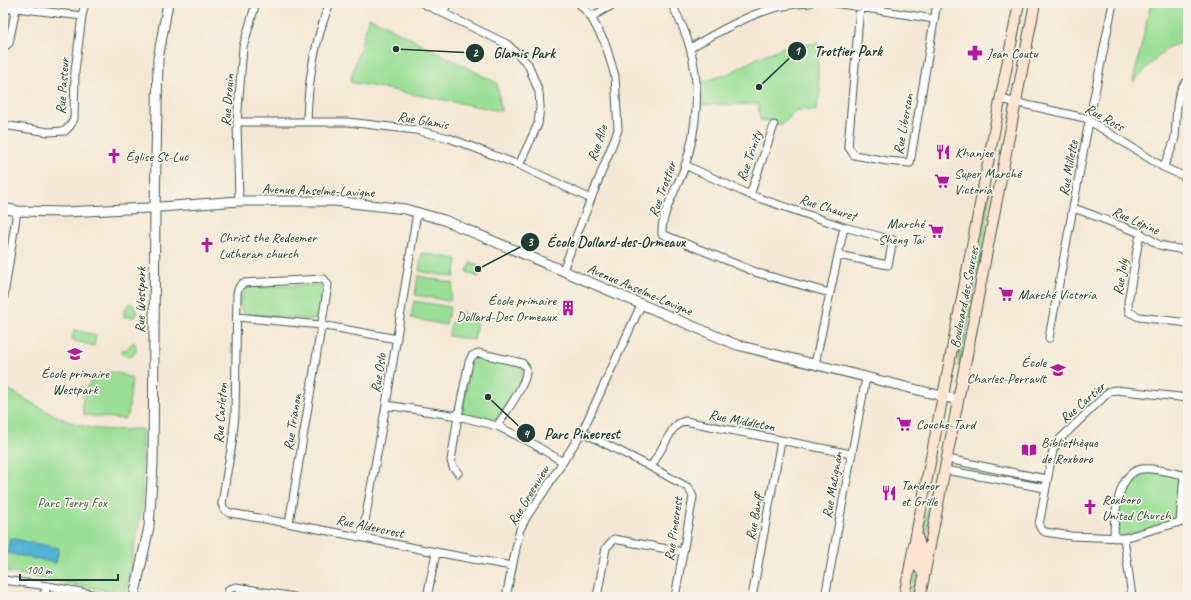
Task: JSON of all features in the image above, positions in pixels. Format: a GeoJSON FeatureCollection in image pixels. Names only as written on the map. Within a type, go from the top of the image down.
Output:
{"type":"FeatureCollection","features":[{"type":"Feature","properties":{"kind":"main road","name":"Boulevard des Sources"},"geometry":{"type":"LineString","coordinates":[[904,597],[1019,3]]}},
{"type":"Feature","properties":{"kind":"main road","name":"Boulevard des Sources"},"geometry":{"type":"LineString","coordinates":[[920,597],[946,470],[958,400],[1035,3]]}},
{"type":"Feature","properties":{"kind":"main road"},"geometry":{"type":"LineString","coordinates":[[916,534],[921,547],[918,568],[924,574]]}},
{"type":"Feature","properties":{"kind":"street","name":"Rue Pasteur"},"geometry":{"type":"LineString","coordinates":[[3,125],[49,132],[65,130],[70,126],[74,119],[75,71],[85,3]]}},
{"type":"Feature","properties":{"kind":"street","name":"Rue Westpark"},"geometry":{"type":"LineString","coordinates":[[134,597],[149,527],[153,472],[158,59],[168,3]]}},
{"type":"Feature","properties":{"kind":"street","name":"Rue Drouin"},"geometry":{"type":"LineString","coordinates":[[239,201],[237,122],[243,48],[256,3]]}},
{"type":"Feature","properties":{"kind":"street"},"geometry":{"type":"LineString","coordinates":[[307,122],[309,77],[321,24],[330,3]]}},
{"type":"Feature","properties":{"kind":"street"},"geometry":{"type":"LineString","coordinates":[[422,3],[507,44],[528,64],[539,92],[540,107],[538,124],[519,165]]}},
{"type":"Feature","properties":{"kind":"street"},"geometry":{"type":"LineString","coordinates":[[443,13],[448,3]]}},
{"type":"Feature","properties":{"kind":"street","name":"Rue Alie"},"geometry":{"type":"LineString","coordinates":[[563,270],[618,130],[615,76],[605,43],[591,17],[579,3]]}},
{"type":"Feature","properties":{"kind":"street"},"geometry":{"type":"LineString","coordinates":[[591,17],[616,3]]}},
{"type":"Feature","properties":{"kind":"street","name":"Rue Trottier"},"geometry":{"type":"LineString","coordinates":[[672,3],[681,22],[690,48],[695,77],[695,122],[685,165],[661,224],[662,234],[758,273],[830,293]]}},
{"type":"Feature","properties":{"kind":"street"},"geometry":{"type":"LineString","coordinates":[[690,48],[740,20],[772,8],[789,4],[810,3]]}},
{"type":"Feature","properties":{"kind":"street"},"geometry":{"type":"LineString","coordinates":[[835,3],[934,19]]}},
{"type":"Feature","properties":{"kind":"street","name":"Rue Libersan"},"geometry":{"type":"LineString","coordinates":[[860,6],[848,146],[854,155],[887,161],[910,163],[937,3]]}},
{"type":"Feature","properties":{"kind":"street","name":"Rue Millette"},"geometry":{"type":"LineString","coordinates":[[1049,338],[1113,3]]}},
{"type":"Feature","properties":{"kind":"street"},"geometry":{"type":"LineString","coordinates":[[3,48],[8,43],[16,8]]}},
{"type":"Feature","properties":{"kind":"street"},"geometry":{"type":"LineString","coordinates":[[3,10],[16,8],[82,16]]}},
{"type":"Feature","properties":{"kind":"street"},"geometry":{"type":"LineString","coordinates":[[1163,167],[1175,138],[1179,92],[1184,83],[1188,81]]}},
{"type":"Feature","properties":{"kind":"street","name":"Rue Ross"},"geometry":{"type":"LineString","coordinates":[[1000,99],[1082,116],[1163,167],[1188,178]]}},
{"type":"Feature","properties":{"kind":"street","name":"Rue Glamis"},"geometry":{"type":"LineString","coordinates":[[237,122],[348,122],[416,130],[449,138],[519,165],[591,199]]}},
{"type":"Feature","properties":{"kind":"street","name":"Rue Trinity"},"geometry":{"type":"LineString","coordinates":[[750,195],[774,125]]}},
{"type":"Feature","properties":{"kind":"street","name":"Rue Chauret"},"geometry":{"type":"LineString","coordinates":[[685,165],[750,195],[844,227],[893,240],[888,265],[838,255]]}},
{"type":"Feature","properties":{"kind":"street","name":"Avenue Anselme-Lavigne"},"geometry":{"type":"LineString","coordinates":[[3,208],[17,211],[65,212],[155,208],[239,201],[334,201],[405,209],[444,220],[737,345],[958,400]]}},
{"type":"Feature","properties":{"kind":"street","name":"Rue Lépine"},"geometry":{"type":"LineString","coordinates":[[1074,208],[1140,233],[1159,245],[1188,251]]}},
{"type":"Feature","properties":{"kind":"street"},"geometry":{"type":"LineString","coordinates":[[3,302],[4,281],[17,211]]}},
{"type":"Feature","properties":{"kind":"street","name":"Rue Oslo"},"geometry":{"type":"LineString","coordinates":[[362,537],[386,405],[417,212]]}},
{"type":"Feature","properties":{"kind":"street"},"geometry":{"type":"LineString","coordinates":[[815,364],[844,227]]}},
{"type":"Feature","properties":{"kind":"street","name":"Rue Joly"},"geometry":{"type":"LineString","coordinates":[[1140,233],[1128,302],[1129,312],[1139,317],[1188,323]]}},
{"type":"Feature","properties":{"kind":"street","name":"Rue Carleton"},"geometry":{"type":"LineString","coordinates":[[224,509],[222,504],[232,444],[235,414],[237,293],[239,287],[244,283],[324,279],[328,285],[321,325]]}},
{"type":"Feature","properties":{"kind":"street","name":"Rue Greenview"},"geometry":{"type":"LineString","coordinates":[[506,597],[520,529],[582,432],[641,305]]}},
{"type":"Feature","properties":{"kind":"street"},"geometry":{"type":"LineString","coordinates":[[237,317],[321,325],[397,339]]}},
{"type":"Feature","properties":{"kind":"street","name":"Rue Trianon"},"geometry":{"type":"LineString","coordinates":[[289,523],[321,325]]}},
{"type":"Feature","properties":{"kind":"street"},"geometry":{"type":"LineString","coordinates":[[458,472],[453,467],[451,461],[458,416],[469,362],[472,356],[478,353],[522,363],[527,371],[524,381],[497,426]]}},
{"type":"Feature","properties":{"kind":"street","name":"Rue Matignan"},"geometry":{"type":"LineString","coordinates":[[825,597],[866,378]]}},
{"type":"Feature","properties":{"kind":"street","name":"Rue Cartier"},"geometry":{"type":"LineString","coordinates":[[1180,522],[1124,538],[1071,536],[1045,532],[1039,525],[1053,450],[1062,438],[1110,391],[1116,390],[1188,398]]}},
{"type":"Feature","properties":{"kind":"street"},"geometry":{"type":"LineString","coordinates":[[386,405],[458,416],[497,426],[530,442],[563,462]]}},
{"type":"Feature","properties":{"kind":"street","name":"Rue Middleton"},"geometry":{"type":"LineString","coordinates":[[652,467],[673,429],[678,424],[685,421],[851,454]]}},
{"type":"Feature","properties":{"kind":"street","name":"Rue Pinecrest"},"geometry":{"type":"LineString","coordinates":[[582,432],[652,467],[689,488],[693,497],[675,597]]}},
{"type":"Feature","properties":{"kind":"street","name":"Rue Banff"},"geometry":{"type":"LineString","coordinates":[[752,597],[781,441]]}},
{"type":"Feature","properties":{"kind":"street"},"geometry":{"type":"LineString","coordinates":[[948,459],[1047,478]]}},
{"type":"Feature","properties":{"kind":"street"},"geometry":{"type":"LineString","coordinates":[[1114,538],[1120,491],[1127,476],[1140,469],[1155,469],[1184,476],[1180,522],[1188,523]]}},
{"type":"Feature","properties":{"kind":"street"},"geometry":{"type":"LineString","coordinates":[[946,470],[1045,488]]}},
{"type":"Feature","properties":{"kind":"street","name":"Rue Aldercrest"},"geometry":{"type":"LineString","coordinates":[[224,509],[230,513],[362,537],[436,553],[512,566]]}},
{"type":"Feature","properties":{"kind":"street"},"geometry":{"type":"LineString","coordinates":[[1124,538],[1132,597]]}},
{"type":"Feature","properties":{"kind":"street"},"geometry":{"type":"LineString","coordinates":[[597,597],[606,548],[614,539],[683,552]]}},
{"type":"Feature","properties":{"kind":"street"},"geometry":{"type":"LineString","coordinates":[[427,597],[436,553]]}},
{"type":"Feature","properties":{"kind":"street"},"geometry":{"type":"LineString","coordinates":[[3,580],[48,586],[107,597]]}},
{"type":"Feature","properties":{"kind":"street"},"geometry":{"type":"LineString","coordinates":[[42,597],[48,586]]}},
{"type":"Feature","properties":{"kind":"street"},"geometry":{"type":"LineString","coordinates":[[227,597],[229,589],[236,587],[294,597]]}},
{"type":"Feature","properties":{"kind":"green space"},"geometry":{"type":"Polygon","coordinates":[[[1151,3],[1188,3],[1188,41],[1168,47],[1133,82],[1151,3]]]}},
{"type":"Feature","properties":{"kind":"green space"},"geometry":{"type":"Polygon","coordinates":[[[13,11],[7,38],[3,43],[3,13],[13,11]]]}},
{"type":"Feature","properties":{"kind":"green space"},"geometry":{"type":"Polygon","coordinates":[[[369,17],[497,83],[501,111],[350,82],[369,17]]]}},
{"type":"Feature","properties":{"kind":"green space"},"geometry":{"type":"Polygon","coordinates":[[[818,43],[818,76],[820,92],[816,111],[796,110],[781,126],[773,121],[760,120],[758,104],[699,105],[699,83],[728,74],[759,57],[784,47],[818,43]]]}},
{"type":"Feature","properties":{"kind":"green space"},"geometry":{"type":"Polygon","coordinates":[[[989,191],[983,246],[960,366],[958,366],[960,341],[989,191]]]}},
{"type":"Feature","properties":{"kind":"green space"},"geometry":{"type":"Polygon","coordinates":[[[422,253],[457,259],[454,277],[419,271],[422,253]]]}},
{"type":"Feature","properties":{"kind":"green space"},"geometry":{"type":"Polygon","coordinates":[[[471,262],[482,267],[478,277],[467,272],[471,262]]]}},
{"type":"Feature","properties":{"kind":"green space"},"geometry":{"type":"Polygon","coordinates":[[[418,276],[453,283],[450,301],[415,295],[418,276]]]}},
{"type":"Feature","properties":{"kind":"green space"},"geometry":{"type":"Polygon","coordinates":[[[319,285],[324,291],[319,316],[315,320],[247,314],[242,311],[240,305],[243,291],[248,287],[319,285]]]}},
{"type":"Feature","properties":{"kind":"green space"},"geometry":{"type":"Polygon","coordinates":[[[414,301],[450,307],[446,325],[411,318],[414,301]]]}},
{"type":"Feature","properties":{"kind":"green space"},"geometry":{"type":"Polygon","coordinates":[[[130,303],[133,304],[137,313],[135,317],[124,317],[124,311],[130,303]]]}},
{"type":"Feature","properties":{"kind":"green space"},"geometry":{"type":"Polygon","coordinates":[[[461,312],[477,321],[474,340],[449,336],[453,319],[461,312]]]}},
{"type":"Feature","properties":{"kind":"green space"},"geometry":{"type":"Polygon","coordinates":[[[74,330],[96,335],[94,346],[72,340],[74,330]]]}},
{"type":"Feature","properties":{"kind":"green space"},"geometry":{"type":"Polygon","coordinates":[[[133,342],[135,343],[136,351],[134,354],[128,356],[123,355],[121,352],[122,350],[127,349],[133,342]]]}},
{"type":"Feature","properties":{"kind":"green space"},"geometry":{"type":"Polygon","coordinates":[[[479,356],[521,367],[523,372],[521,381],[498,420],[462,414],[471,364],[474,359],[479,356]]]}},
{"type":"Feature","properties":{"kind":"green space"},"geometry":{"type":"Polygon","coordinates":[[[112,372],[122,374],[132,379],[128,415],[124,419],[84,415],[83,400],[87,387],[91,381],[97,377],[112,372]]]}},
{"type":"Feature","properties":{"kind":"green space","name":"Parc Terry Fox"},"geometry":{"type":"Polygon","coordinates":[[[3,386],[46,411],[80,425],[92,428],[117,430],[142,429],[142,508],[125,594],[3,571],[3,386]]]}},
{"type":"Feature","properties":{"kind":"green space"},"geometry":{"type":"Polygon","coordinates":[[[1138,470],[1182,475],[1180,522],[1114,538],[1121,492],[1138,470]]]}},
{"type":"Feature","properties":{"kind":"green space"},"geometry":{"type":"Polygon","coordinates":[[[931,489],[928,526],[924,550],[922,537],[931,489]]]}},
{"type":"Feature","properties":{"kind":"green space"},"geometry":{"type":"Polygon","coordinates":[[[915,571],[919,576],[914,597],[910,597],[915,571]]]}},
{"type":"Feature","properties":{"kind":"water"},"geometry":{"type":"Polygon","coordinates":[[[10,538],[59,548],[56,563],[7,553],[10,538]]]}},
{"type":"Feature","properties":{"kind":"place","name":"Glamis Park"},"geometry":{"type":"Point","coordinates":[396,49]}},
{"type":"Feature","properties":{"kind":"place","name":"Jean Coutu"},"geometry":{"type":"Point","coordinates":[975,53]}},
{"type":"Feature","properties":{"kind":"place","name":"Trottier Park"},"geometry":{"type":"Point","coordinates":[759,87]}},
{"type":"Feature","properties":{"kind":"place","name":"Khanjee"},"geometry":{"type":"Point","coordinates":[943,152]}},
{"type":"Feature","properties":{"kind":"place","name":"Église St-Luc"},"geometry":{"type":"Point","coordinates":[114,156]}},
{"type":"Feature","properties":{"kind":"place","name":"Super Marché Victoria"},"geometry":{"type":"Point","coordinates":[942,181]}},
{"type":"Feature","properties":{"kind":"place","name":"Marché Sheng Tai"},"geometry":{"type":"Point","coordinates":[936,231]}},
{"type":"Feature","properties":{"kind":"place","name":"Christ the Redeemer Lutheran church"},"geometry":{"type":"Point","coordinates":[207,245]}},
{"type":"Feature","properties":{"kind":"place","name":"École Dollard-des-Ormeaux"},"geometry":{"type":"Point","coordinates":[478,269]}},
{"type":"Feature","properties":{"kind":"place","name":"Marché Victoria"},"geometry":{"type":"Point","coordinates":[1006,294]}},
{"type":"Feature","properties":{"kind":"place","name":"École primaire Dollard-Des Ormeaux"},"geometry":{"type":"Point","coordinates":[568,308]}},
{"type":"Feature","properties":{"kind":"place","name":"École primaire Westpark"},"geometry":{"type":"Point","coordinates":[75,354]}},
{"type":"Feature","properties":{"kind":"place","name":"École Charles-Perrault"},"geometry":{"type":"Point","coordinates":[1058,370]}},
{"type":"Feature","properties":{"kind":"place","name":"Parc Pinecrest"},"geometry":{"type":"Point","coordinates":[488,397]}},
{"type":"Feature","properties":{"kind":"place","name":"Couche-Tard"},"geometry":{"type":"Point","coordinates":[904,424]}},
{"type":"Feature","properties":{"kind":"place","name":"Bibliothèque de Roxboro"},"geometry":{"type":"Point","coordinates":[1029,450]}},
{"type":"Feature","properties":{"kind":"place","name":"Tandoor et Grille"},"geometry":{"type":"Point","coordinates":[889,493]}},
{"type":"Feature","properties":{"kind":"place","name":"Roxboro United Church"},"geometry":{"type":"Point","coordinates":[1090,507]}}]}
